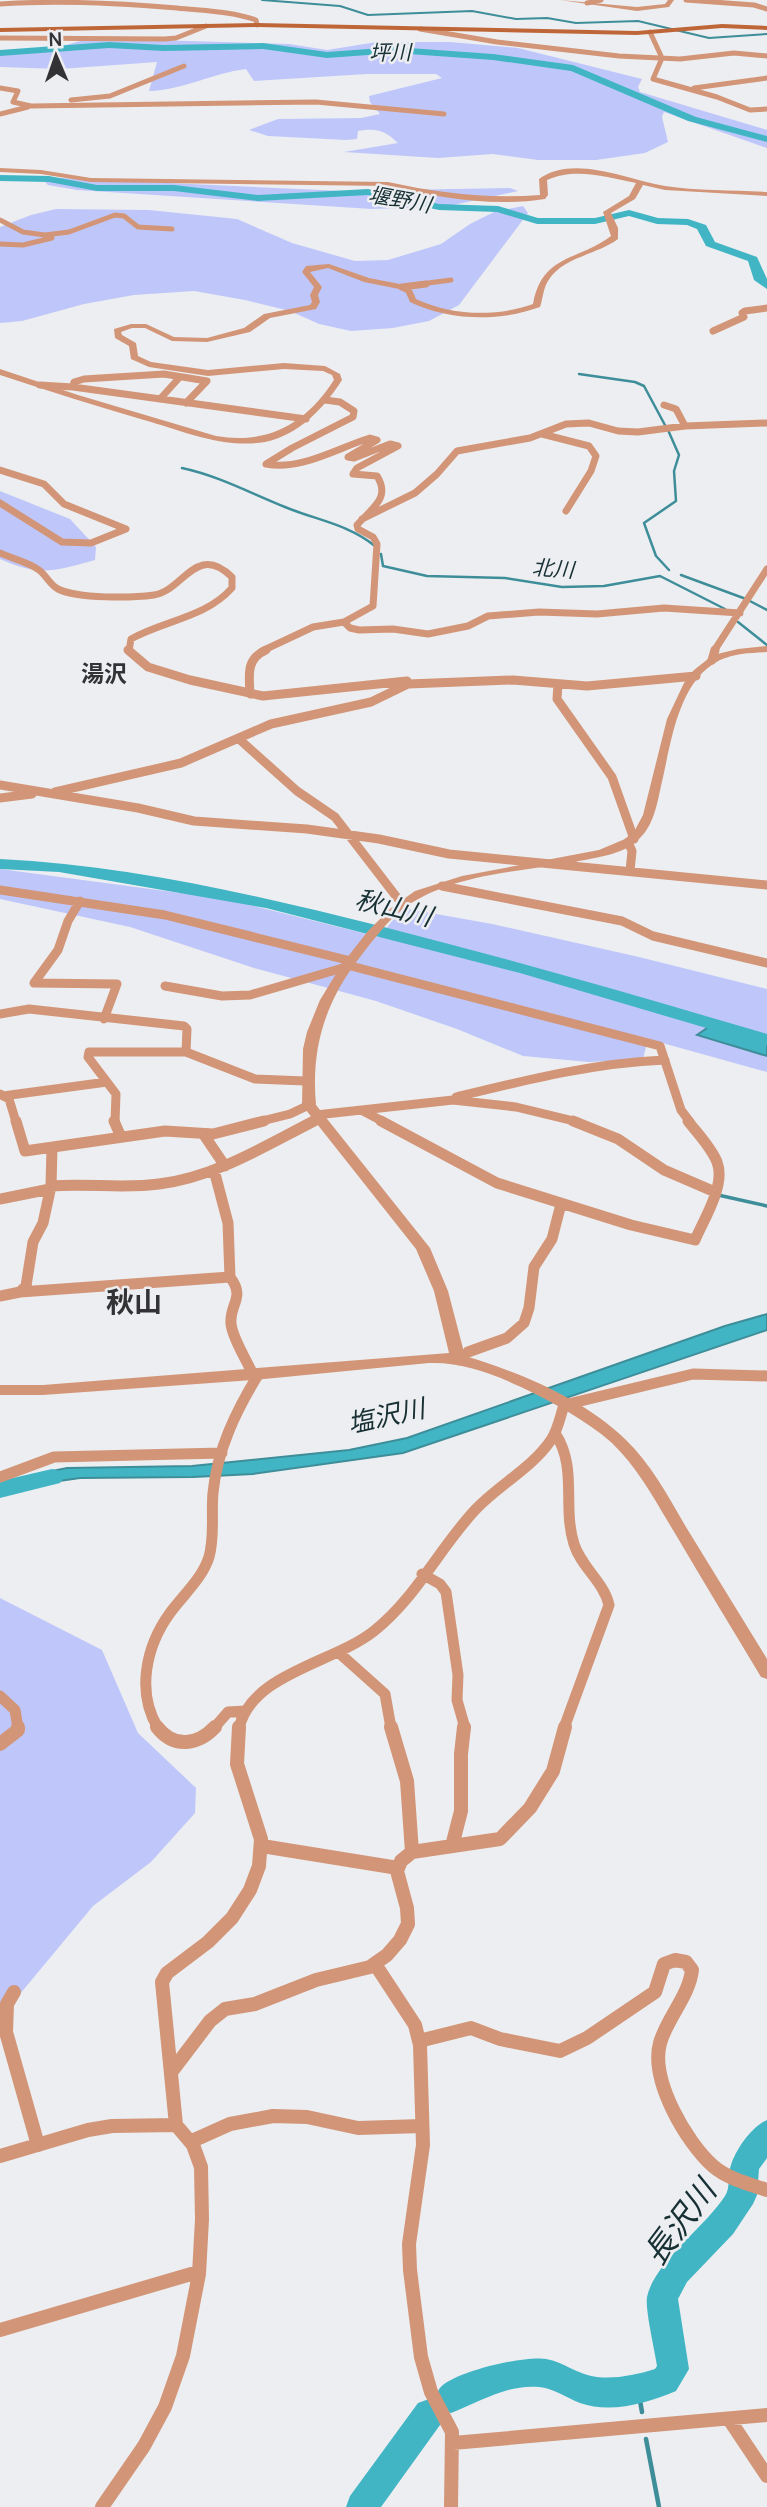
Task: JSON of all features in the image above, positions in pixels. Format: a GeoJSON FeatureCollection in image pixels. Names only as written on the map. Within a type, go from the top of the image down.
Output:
{"type":"FeatureCollection","features":[{"type":"Feature","properties":{"kind":"main road"},"geometry":{"type":"LineString","coordinates":[[0,30],[257,25],[654,32],[722,26],[767,28]]}},
{"type":"Feature","properties":{"kind":"street"},"geometry":{"type":"LineString","coordinates":[[563,0],[645,9],[667,6],[671,0]]}},
{"type":"Feature","properties":{"kind":"street"},"geometry":{"type":"LineString","coordinates":[[587,3],[601,0]]}},
{"type":"Feature","properties":{"kind":"street"},"geometry":{"type":"LineString","coordinates":[[686,0],[767,9]]}},
{"type":"Feature","properties":{"kind":"street"},"geometry":{"type":"LineString","coordinates":[[0,4],[47,1],[150,6],[238,14],[256,20],[257,25]]}},
{"type":"Feature","properties":{"kind":"street"},"geometry":{"type":"LineString","coordinates":[[0,38],[165,39],[206,26]]}},
{"type":"Feature","properties":{"kind":"street"},"geometry":{"type":"LineString","coordinates":[[420,29],[497,42],[662,58],[680,59],[734,53],[767,56]]}},
{"type":"Feature","properties":{"kind":"street"},"geometry":{"type":"LineString","coordinates":[[654,32],[662,58],[653,79],[750,110],[767,109]]}},
{"type":"Feature","properties":{"kind":"street"},"geometry":{"type":"LineString","coordinates":[[0,114],[41,102],[110,96],[184,66]]}},
{"type":"Feature","properties":{"kind":"street"},"geometry":{"type":"LineString","coordinates":[[691,89],[767,78]]}},
{"type":"Feature","properties":{"kind":"street"},"geometry":{"type":"LineString","coordinates":[[0,89],[18,91],[13,102],[32,106],[316,102],[364,104],[387,109],[444,114]]}},
{"type":"Feature","properties":{"kind":"street"},"geometry":{"type":"LineString","coordinates":[[0,170],[41,172],[91,180],[388,184],[428,193],[502,200],[541,197],[544,195],[543,179],[556,173],[601,171],[640,183],[678,189],[767,194]]}},
{"type":"Feature","properties":{"kind":"street"},"geometry":{"type":"LineString","coordinates":[[402,287],[419,304],[447,312],[501,313],[537,305],[541,287],[560,263],[615,237],[608,217],[613,206],[632,197],[640,183]]}},
{"type":"Feature","properties":{"kind":"street"},"geometry":{"type":"LineString","coordinates":[[0,244],[13,246],[38,243],[89,225],[104,216],[118,214],[124,216],[130,225],[172,229]]}},
{"type":"Feature","properties":{"kind":"street"},"geometry":{"type":"LineString","coordinates":[[0,220],[23,233],[55,237]]}},
{"type":"Feature","properties":{"kind":"street"},"geometry":{"type":"LineString","coordinates":[[0,372],[202,435],[231,441],[249,441],[279,435],[306,419],[325,400],[338,376],[331,371],[284,366],[215,374],[149,364],[134,357],[133,345],[116,333],[124,328],[142,326],[153,328],[167,338],[200,341],[247,330],[267,316],[313,307],[318,287],[306,272],[317,266],[329,266],[367,280],[402,287],[451,280]]}},
{"type":"Feature","properties":{"kind":"street"},"geometry":{"type":"LineString","coordinates":[[713,331],[744,317],[742,313],[767,308]]}},
{"type":"Feature","properties":{"kind":"street"},"geometry":{"type":"LineString","coordinates":[[73,387],[74,382],[83,379],[153,374],[207,381],[186,403]]}},
{"type":"Feature","properties":{"kind":"street"},"geometry":{"type":"LineString","coordinates":[[146,381],[153,374]]}},
{"type":"Feature","properties":{"kind":"street"},"geometry":{"type":"LineString","coordinates":[[160,399],[180,379]]}},
{"type":"Feature","properties":{"kind":"street"},"geometry":{"type":"LineString","coordinates":[[40,385],[73,387],[306,419]]}},
{"type":"Feature","properties":{"kind":"street"},"geometry":{"type":"LineString","coordinates":[[132,395],[139,388]]}},
{"type":"Feature","properties":{"kind":"street"},"geometry":{"type":"LineString","coordinates":[[250,694],[249,665],[257,654],[313,627],[344,622],[373,606],[377,544],[373,537],[358,529],[359,520],[383,495],[384,487],[377,476],[355,475],[354,471],[397,448],[395,444],[348,458],[377,440],[370,438],[309,459],[274,467],[266,464],[270,458],[353,417],[354,411],[344,403],[325,400]]}},
{"type":"Feature","properties":{"kind":"street"},"geometry":{"type":"LineString","coordinates":[[664,405],[676,409],[685,426]]}},
{"type":"Feature","properties":{"kind":"street"},"geometry":{"type":"LineString","coordinates":[[359,520],[409,498],[438,476],[457,451],[542,434],[556,427],[579,423],[638,432],[685,426],[767,423]]}},
{"type":"Feature","properties":{"kind":"street"},"geometry":{"type":"LineString","coordinates":[[542,434],[589,446],[596,456],[591,471],[565,511]]}},
{"type":"Feature","properties":{"kind":"street"},"geometry":{"type":"LineString","coordinates":[[0,470],[44,484],[51,488],[64,504],[126,529],[91,544],[62,542],[0,503]]}},
{"type":"Feature","properties":{"kind":"street"},"geometry":{"type":"LineString","coordinates":[[0,553],[41,571],[59,590],[75,592],[154,595],[171,590],[187,571],[196,567],[225,570],[232,577],[232,588],[219,603],[195,615],[140,633],[131,639],[128,650],[148,667],[250,694],[274,696],[407,681]]}},
{"type":"Feature","properties":{"kind":"street"},"geometry":{"type":"LineString","coordinates":[[712,660],[713,649],[740,613],[767,569]]}},
{"type":"Feature","properties":{"kind":"street"},"geometry":{"type":"LineString","coordinates":[[344,622],[350,628],[359,630],[393,629],[428,634],[468,626],[488,616],[526,613],[597,614],[664,608],[740,613]]}},
{"type":"Feature","properties":{"kind":"street"},"geometry":{"type":"LineString","coordinates":[[767,649],[748,650],[712,660],[696,676],[677,704],[644,826],[631,840],[603,852],[442,886],[402,904],[331,987],[315,1023],[306,1081],[315,1113],[423,1248],[440,1291],[452,1336],[463,1355],[532,1388],[611,1435],[645,1473],[767,1673]]}},
{"type":"Feature","properties":{"kind":"street"},"geometry":{"type":"LineString","coordinates":[[0,799],[46,793],[181,763],[271,724],[371,702],[408,684],[513,680],[618,685],[696,676]]}},
{"type":"Feature","properties":{"kind":"street"},"geometry":{"type":"LineString","coordinates":[[558,684],[557,699],[612,777],[631,840],[631,871]]}},
{"type":"Feature","properties":{"kind":"street"},"geometry":{"type":"LineString","coordinates":[[239,738],[297,791],[335,817],[402,904]]}},
{"type":"Feature","properties":{"kind":"street"},"geometry":{"type":"LineString","coordinates":[[0,785],[138,808],[194,821],[307,829],[379,839],[449,854],[767,886]]}},
{"type":"Feature","properties":{"kind":"street"},"geometry":{"type":"LineString","coordinates":[[442,886],[612,919],[653,936],[767,963]]}},
{"type":"Feature","properties":{"kind":"street"},"geometry":{"type":"LineString","coordinates":[[0,891],[165,915],[660,1046],[681,1110],[717,1161],[715,1192],[695,1240],[631,1225],[497,1183],[363,1111]]}},
{"type":"Feature","properties":{"kind":"street"},"geometry":{"type":"LineString","coordinates":[[80,901],[68,921],[58,950],[34,983],[117,984],[104,1019]]}},
{"type":"Feature","properties":{"kind":"street"},"geometry":{"type":"LineString","coordinates":[[165,986],[235,996],[348,964]]}},
{"type":"Feature","properties":{"kind":"street"},"geometry":{"type":"LineString","coordinates":[[0,1014],[29,1009],[104,1019],[166,1022],[187,1029],[186,1052]]}},
{"type":"Feature","properties":{"kind":"street"},"geometry":{"type":"LineString","coordinates":[[121,1137],[113,1118],[116,1094],[88,1057],[92,1050],[186,1052],[255,1079],[306,1081]]}},
{"type":"Feature","properties":{"kind":"street"},"geometry":{"type":"LineString","coordinates":[[1,1095],[9,1099],[25,1152],[165,1131],[204,1135],[236,1130],[290,1114],[338,1116],[450,1099],[472,1091],[561,1071],[618,1062],[666,1060]]}},
{"type":"Feature","properties":{"kind":"street"},"geometry":{"type":"LineString","coordinates":[[1,1095],[107,1082]]}},
{"type":"Feature","properties":{"kind":"street"},"geometry":{"type":"LineString","coordinates":[[450,1099],[503,1105],[581,1124],[619,1140],[682,1180],[715,1192]]}},
{"type":"Feature","properties":{"kind":"street"},"geometry":{"type":"LineString","coordinates":[[0,1199],[51,1187],[138,1186],[163,1183],[214,1170],[315,1113]]}},
{"type":"Feature","properties":{"kind":"street"},"geometry":{"type":"LineString","coordinates":[[204,1135],[225,1166]]}},
{"type":"Feature","properties":{"kind":"street"},"geometry":{"type":"LineString","coordinates":[[20,1292],[26,1286],[33,1242],[43,1223],[51,1187],[52,1147]]}},
{"type":"Feature","properties":{"kind":"street"},"geometry":{"type":"LineString","coordinates":[[214,1170],[226,1202],[230,1229],[229,1277],[236,1285],[238,1296],[231,1323],[256,1375]]}},
{"type":"Feature","properties":{"kind":"street"},"geometry":{"type":"LineString","coordinates":[[0,1390],[43,1390],[256,1375],[463,1355],[507,1338],[524,1323],[529,1308],[534,1267],[552,1240],[561,1204]]}},
{"type":"Feature","properties":{"kind":"street"},"geometry":{"type":"LineString","coordinates":[[0,1296],[20,1292],[229,1277]]}},
{"type":"Feature","properties":{"kind":"street"},"geometry":{"type":"LineString","coordinates":[[399,1361],[434,1353],[447,1344],[452,1336]]}},
{"type":"Feature","properties":{"kind":"street"},"geometry":{"type":"LineString","coordinates":[[559,1403],[692,1374],[767,1376]]}},
{"type":"Feature","properties":{"kind":"street"},"geometry":{"type":"LineString","coordinates":[[245,1711],[231,1710],[196,1742],[185,1743],[161,1733],[145,1693],[144,1680],[158,1633],[207,1560],[213,1542],[213,1496],[221,1455],[234,1415],[256,1375]]}},
{"type":"Feature","properties":{"kind":"street"},"geometry":{"type":"LineString","coordinates":[[102,2507],[141,2454],[164,2409],[180,2367],[198,2272],[202,2204],[200,2162],[192,2141],[176,2125],[162,1982],[167,1973],[217,1936],[250,1894],[262,1846],[238,1778],[236,1754],[239,1727],[245,1711],[253,1700],[286,1678],[371,1634],[387,1620],[479,1506],[544,1449],[555,1433],[559,1403]]}},
{"type":"Feature","properties":{"kind":"street"},"geometry":{"type":"LineString","coordinates":[[172,2071],[210,2021],[225,2009],[255,2004],[316,1980],[375,1964],[394,1948],[408,1924],[398,1868],[401,1861],[412,1852],[500,1839],[530,1808],[553,1771],[564,1728],[609,1605],[607,1596],[575,1548],[563,1443],[555,1433]]}},
{"type":"Feature","properties":{"kind":"street"},"geometry":{"type":"LineString","coordinates":[[0,1477],[54,1457],[221,1455]]}},
{"type":"Feature","properties":{"kind":"street"},"geometry":{"type":"LineString","coordinates":[[422,1574],[440,1584],[446,1592],[458,1675],[457,1700],[465,1729],[461,1754],[461,1811],[452,1846]]}},
{"type":"Feature","properties":{"kind":"street"},"geometry":{"type":"LineString","coordinates":[[338,1652],[386,1694],[392,1733],[407,1781],[412,1852]]}},
{"type":"Feature","properties":{"kind":"street"},"geometry":{"type":"LineString","coordinates":[[0,1696],[13,1705],[20,1719],[18,1730],[0,1744]]}},
{"type":"Feature","properties":{"kind":"street"},"geometry":{"type":"LineString","coordinates":[[262,1846],[398,1868]]}},
{"type":"Feature","properties":{"kind":"street"},"geometry":{"type":"LineString","coordinates":[[419,2041],[471,2028],[500,2039],[559,2051],[587,2038],[655,1992],[664,1964],[686,1962],[692,1970],[691,1979],[665,2028],[657,2062],[660,2081],[668,2099],[713,2166],[739,2180],[767,2190]]}},
{"type":"Feature","properties":{"kind":"street"},"geometry":{"type":"LineString","coordinates":[[375,1964],[415,2025],[419,2041],[423,2145],[409,2244],[421,2357],[430,2392],[452,2432],[451,2507]]}},
{"type":"Feature","properties":{"kind":"street"},"geometry":{"type":"LineString","coordinates":[[14,1992],[7,2004],[5,2032],[31,2113],[38,2145]]}},
{"type":"Feature","properties":{"kind":"street"},"geometry":{"type":"LineString","coordinates":[[192,2141],[220,2127],[279,2115],[302,2116],[361,2128],[422,2126]]}},
{"type":"Feature","properties":{"kind":"street"},"geometry":{"type":"LineString","coordinates":[[0,2156],[112,2126],[176,2125]]}},
{"type":"Feature","properties":{"kind":"street"},"geometry":{"type":"LineString","coordinates":[[0,2330],[198,2272]]}},
{"type":"Feature","properties":{"kind":"street"},"geometry":{"type":"LineString","coordinates":[[453,2443],[767,2416]]}},
{"type":"Feature","properties":{"kind":"street"},"geometry":{"type":"LineString","coordinates":[[729,2419],[767,2476]]}},
{"type":"Feature","properties":{"kind":"shaded area"},"geometry":{"type":"Polygon","coordinates":[[[84,40],[289,44],[327,50],[377,42],[450,42],[518,48],[642,79],[638,87],[640,92],[767,130],[767,148],[664,112],[662,117],[668,142],[645,153],[596,160],[538,160],[492,154],[438,158],[344,152],[398,143],[389,135],[375,130],[358,131],[357,139],[346,140],[268,136],[249,130],[278,119],[361,118],[380,114],[370,102],[369,96],[442,78],[436,74],[367,74],[254,81],[246,69],[174,88],[149,91],[157,62],[60,69],[0,67],[0,51],[59,47],[84,40]]]}},
{"type":"Feature","properties":{"kind":"shaded area"},"geometry":{"type":"Polygon","coordinates":[[[40,177],[343,191],[510,188],[518,191],[444,207],[372,209],[77,190],[48,185],[40,177]]]}},
{"type":"Feature","properties":{"kind":"shaded area"},"geometry":{"type":"Polygon","coordinates":[[[523,206],[528,213],[459,305],[429,321],[393,328],[351,331],[319,324],[290,311],[194,291],[134,295],[84,304],[22,321],[0,323],[0,227],[56,209],[149,210],[237,219],[292,243],[355,261],[388,260],[441,244],[470,224],[494,212],[523,206]]]}},
{"type":"Feature","properties":{"kind":"shaded area"},"geometry":{"type":"Polygon","coordinates":[[[0,491],[70,519],[96,547],[95,560],[68,567],[37,570],[0,559],[0,491]]]}},
{"type":"Feature","properties":{"kind":"shaded area"},"geometry":{"type":"Polygon","coordinates":[[[0,869],[226,899],[379,937],[403,908],[492,924],[767,989],[767,1072],[648,1039],[643,1059],[589,1062],[523,1056],[457,1029],[376,1001],[254,968],[130,927],[0,899],[0,869]]]}},
{"type":"Feature","properties":{"kind":"shaded area"},"geometry":{"type":"Polygon","coordinates":[[[710,1026],[767,1044],[767,1056],[697,1035],[710,1026]]]}},
{"type":"Feature","properties":{"kind":"shaded area"},"geometry":{"type":"Polygon","coordinates":[[[767,1314],[767,1330],[403,1453],[253,1474],[80,1478],[38,1484],[7,1494],[33,1475],[67,1468],[192,1466],[349,1450],[407,1438],[725,1326],[767,1314]]]}},
{"type":"Feature","properties":{"kind":"shaded area"},"geometry":{"type":"Polygon","coordinates":[[[0,1598],[102,1650],[138,1733],[196,1788],[195,1813],[151,1862],[93,1906],[0,2018],[0,1598]]]}},
{"type":"Feature","properties":{"kind":"waterway"},"geometry":{"type":"LineString","coordinates":[[262,0],[340,6],[368,15],[472,11],[516,19],[547,18],[576,23],[638,21],[709,38],[767,34]]}},
{"type":"Feature","properties":{"kind":"waterway","name":"坪川"},"geometry":{"type":"LineString","coordinates":[[0,53],[109,45],[164,48],[263,46],[327,55],[395,50],[493,57],[573,68],[692,119],[767,139]]}},
{"type":"Feature","properties":{"kind":"waterway","name":"堰野川"},"geometry":{"type":"LineString","coordinates":[[0,178],[49,179],[97,188],[174,188],[258,198],[368,192],[439,207],[498,209],[537,221],[595,221],[629,213],[657,221],[688,222],[702,227],[710,244],[753,259],[758,277],[767,285]]}},
{"type":"Feature","properties":{"kind":"waterway"},"geometry":{"type":"LineString","coordinates":[[579,374],[635,382],[644,386],[666,427]]}},
{"type":"Feature","properties":{"kind":"waterway"},"geometry":{"type":"LineString","coordinates":[[668,430],[679,455],[674,471],[676,501],[644,523],[656,556],[669,570]]}},
{"type":"Feature","properties":{"kind":"waterway","name":"北川"},"geometry":{"type":"LineString","coordinates":[[182,468],[222,480],[285,507],[343,527],[375,546]]}},
{"type":"Feature","properties":{"kind":"waterway","name":"北川"},"geometry":{"type":"LineString","coordinates":[[381,554],[383,566],[427,576],[505,578],[562,587],[604,586],[660,576],[725,609]]}},
{"type":"Feature","properties":{"kind":"waterway"},"geometry":{"type":"LineString","coordinates":[[681,575],[746,599],[767,610]]}},
{"type":"Feature","properties":{"kind":"waterway","name":"北川"},"geometry":{"type":"LineString","coordinates":[[738,622],[767,645]]}},
{"type":"Feature","properties":{"kind":"waterway","name":"秋山川"},"geometry":{"type":"LineString","coordinates":[[0,864],[59,867],[267,903],[526,969],[767,1040]]}},
{"type":"Feature","properties":{"kind":"waterway"},"geometry":{"type":"LineString","coordinates":[[718,1195],[767,1206]]}},
{"type":"Feature","properties":{"kind":"waterway","name":"塩沢川"},"geometry":{"type":"LineString","coordinates":[[0,1490],[22,1482],[52,1477]]}},
{"type":"Feature","properties":{"kind":"waterway","name":"長沢川"},"geometry":{"type":"LineString","coordinates":[[451,2398],[485,2382],[527,2372],[550,2374],[580,2388],[609,2393],[665,2381],[673,2369],[662,2298],[676,2272],[722,2225],[742,2195],[745,2166],[767,2133]]}},
{"type":"Feature","properties":{"kind":"waterway"},"geometry":{"type":"LineString","coordinates":[[638,2389],[642,2412]]}},
{"type":"Feature","properties":{"kind":"waterway","name":"長沢川"},"geometry":{"type":"LineString","coordinates":[[362,2507],[429,2414]]}},
{"type":"Feature","properties":{"kind":"waterway"},"geometry":{"type":"LineString","coordinates":[[646,2439],[659,2507]]}},
{"type":"Feature","properties":{"kind":"district","name":"湯沢"},"geometry":{"type":"Point","coordinates":[104,673]}},
{"type":"Feature","properties":{"kind":"district","name":"秋山"},"geometry":{"type":"Point","coordinates":[134,1301]}}]}
